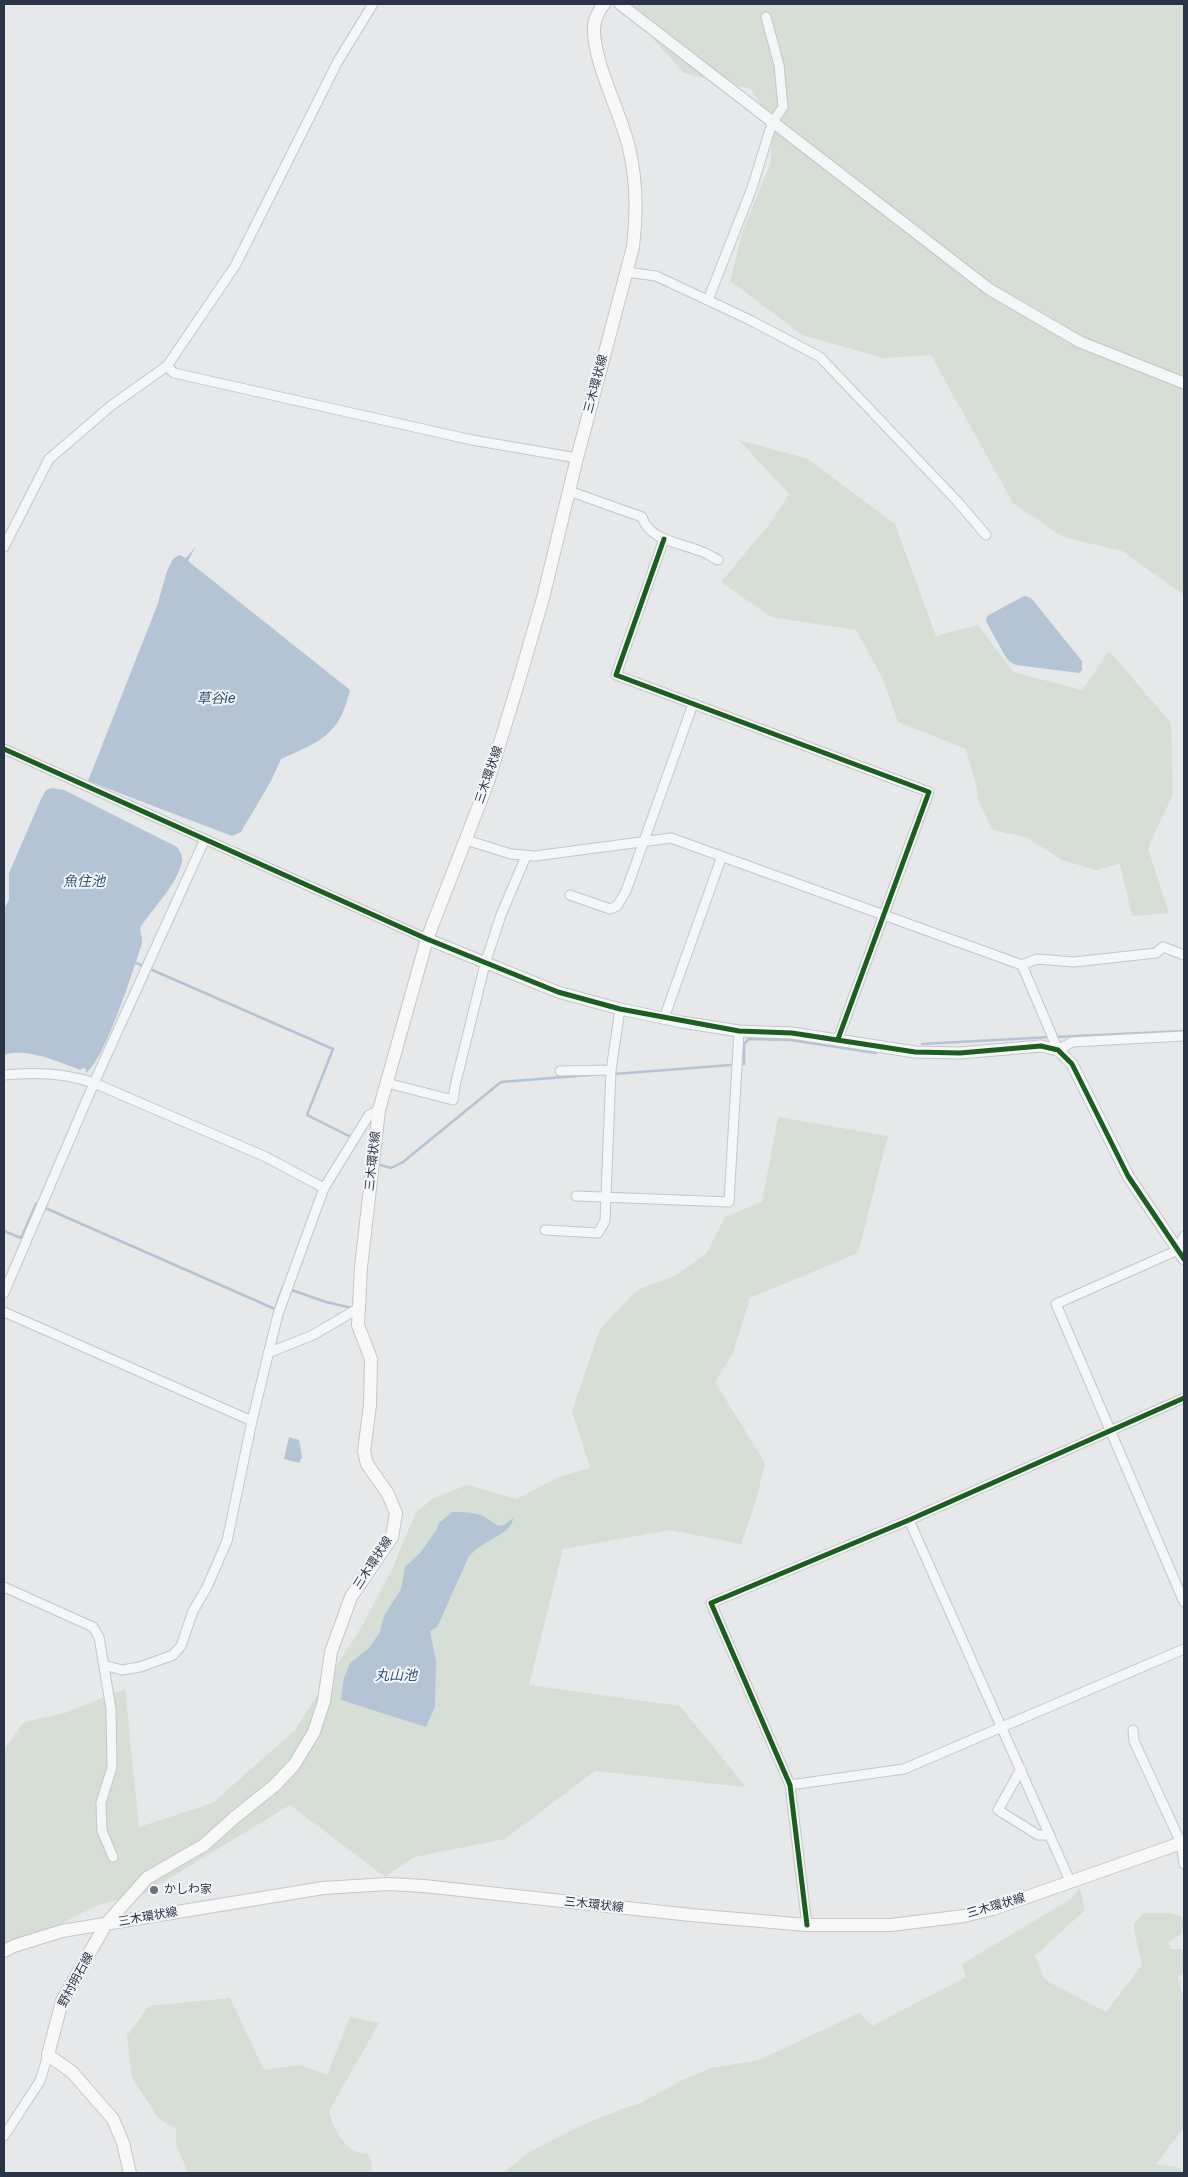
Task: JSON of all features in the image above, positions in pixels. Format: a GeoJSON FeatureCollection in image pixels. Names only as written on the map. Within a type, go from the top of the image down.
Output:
{"type":"FeatureCollection","features":[{"type":"Feature","properties":{"kind":"main road","name":"三木環状線"},"geometry":{"type":"LineString","coordinates":[[106,1924],[147,1878],[204,1846],[234,1818],[274,1786],[294,1765],[314,1732],[324,1701],[331,1652],[351,1597],[392,1538],[396,1513],[388,1494],[367,1464],[364,1450],[370,1405],[370,1359],[358,1325],[361,1267],[379,1110],[426,939],[488,782],[523,668],[543,598],[576,458],[626,272],[635,228],[636,195],[629,149],[597,52],[594,27],[599,10],[604,4]]}},
{"type":"Feature","properties":{"kind":"main road","name":"三木環状線"},"geometry":{"type":"LineString","coordinates":[[106,1924],[322,1888],[388,1884],[738,1920],[806,1925],[891,1925],[964,1916],[1024,1899],[1183,1842]]}},
{"type":"Feature","properties":{"kind":"main road"},"geometry":{"type":"LineString","coordinates":[[4,1950],[62,1931],[106,1924]]}},
{"type":"Feature","properties":{"kind":"main road","name":"野村明石線"},"geometry":{"type":"LineString","coordinates":[[48,2055],[62,2002],[106,1924]]}},
{"type":"Feature","properties":{"kind":"main road"},"geometry":{"type":"LineString","coordinates":[[48,2055],[72,2072],[113,2119],[123,2143],[130,2173]]}},
{"type":"Feature","properties":{"kind":"street"},"geometry":{"type":"LineString","coordinates":[[4,547],[49,459],[112,405],[167,366],[235,266],[338,61],[372,4]]}},
{"type":"Feature","properties":{"kind":"street"},"geometry":{"type":"LineString","coordinates":[[620,4],[989,290],[1080,342],[1184,383]]}},
{"type":"Feature","properties":{"kind":"street"},"geometry":{"type":"LineString","coordinates":[[708,300],[752,188],[772,123],[783,107],[780,66],[766,17]]}},
{"type":"Feature","properties":{"kind":"street"},"geometry":{"type":"LineString","coordinates":[[626,272],[656,276],[796,342],[820,357],[957,501],[986,535]]}},
{"type":"Feature","properties":{"kind":"street"},"geometry":{"type":"LineString","coordinates":[[167,366],[174,373],[345,412],[472,440],[576,458]]}},
{"type":"Feature","properties":{"kind":"street"},"geometry":{"type":"LineString","coordinates":[[569,491],[642,517],[645,526],[664,539],[703,551],[718,560]]}},
{"type":"Feature","properties":{"kind":"street"},"geometry":{"type":"LineString","coordinates":[[664,539],[616,676],[929,792],[838,1039]]}},
{"type":"Feature","properties":{"kind":"street"},"geometry":{"type":"LineString","coordinates":[[570,895],[610,908],[618,906],[626,891],[693,704]]}},
{"type":"Feature","properties":{"kind":"street"},"geometry":{"type":"LineString","coordinates":[[4,749],[485,964],[558,992],[620,1009],[739,1031],[792,1033],[915,1052],[960,1054],[1041,1046],[1058,1050],[1072,1042],[1184,1036]]}},
{"type":"Feature","properties":{"kind":"street"},"geometry":{"type":"LineString","coordinates":[[466,840],[512,854],[526,856],[547,855],[671,838],[1022,965],[1037,959],[1074,962],[1156,952],[1164,947],[1184,955]]}},
{"type":"Feature","properties":{"kind":"street"},"geometry":{"type":"LineString","coordinates":[[4,1292],[94,1083],[205,839]]}},
{"type":"Feature","properties":{"kind":"street"},"geometry":{"type":"LineString","coordinates":[[387,1083],[453,1100],[485,964],[501,915],[526,856]]}},
{"type":"Feature","properties":{"kind":"street"},"geometry":{"type":"LineString","coordinates":[[664,1018],[722,856]]}},
{"type":"Feature","properties":{"kind":"street"},"geometry":{"type":"LineString","coordinates":[[1022,965],[1058,1050],[1072,1064],[1128,1176],[1183,1245],[1056,1304],[1184,1602]]}},
{"type":"Feature","properties":{"kind":"street"},"geometry":{"type":"LineString","coordinates":[[546,1230],[598,1233],[605,1221],[612,1070],[620,1009]]}},
{"type":"Feature","properties":{"kind":"street"},"geometry":{"type":"LineString","coordinates":[[576,1196],[729,1202],[739,1031]]}},
{"type":"Feature","properties":{"kind":"street"},"geometry":{"type":"LineString","coordinates":[[560,1071],[612,1070]]}},
{"type":"Feature","properties":{"kind":"street"},"geometry":{"type":"LineString","coordinates":[[4,1075],[52,1074],[81,1078],[266,1157],[324,1188]]}},
{"type":"Feature","properties":{"kind":"street"},"geometry":{"type":"LineString","coordinates":[[104,1665],[122,1670],[140,1667],[173,1656],[181,1646],[193,1611],[207,1588],[227,1541],[252,1421],[278,1314],[324,1188],[369,1115],[379,1110]]}},
{"type":"Feature","properties":{"kind":"street"},"geometry":{"type":"LineString","coordinates":[[268,1353],[313,1335],[359,1308]]}},
{"type":"Feature","properties":{"kind":"street"},"geometry":{"type":"LineString","coordinates":[[4,1312],[252,1421]]}},
{"type":"Feature","properties":{"kind":"street"},"geometry":{"type":"LineString","coordinates":[[806,1925],[790,1785],[711,1603],[909,1520],[1184,1398]]}},
{"type":"Feature","properties":{"kind":"street"},"geometry":{"type":"LineString","coordinates":[[909,1520],[1003,1727],[1070,1882]]}},
{"type":"Feature","properties":{"kind":"street"},"geometry":{"type":"LineString","coordinates":[[4,1587],[93,1627],[99,1637],[111,1709],[112,1767],[101,1802],[102,1831],[113,1857]]}},
{"type":"Feature","properties":{"kind":"street"},"geometry":{"type":"LineString","coordinates":[[790,1785],[904,1768],[1184,1649]]}},
{"type":"Feature","properties":{"kind":"street"},"geometry":{"type":"LineString","coordinates":[[1133,1730],[1134,1742],[1183,1842],[1184,1864]]}},
{"type":"Feature","properties":{"kind":"street"},"geometry":{"type":"LineString","coordinates":[[1021,1769],[998,1810],[1038,1835],[1050,1835]]}},
{"type":"Feature","properties":{"kind":"street"},"geometry":{"type":"LineString","coordinates":[[4,2134],[40,2081],[48,2055]]}},
{"type":"Feature","properties":{"kind":"shaded area"},"geometry":{"type":"Polygon","coordinates":[[[628,4],[1184,4],[1184,595],[1122,551],[1063,537],[1013,503],[931,355],[883,358],[802,335],[730,281],[743,230],[771,162],[772,123],[751,89],[684,73],[645,30],[628,4]]]}},
{"type":"Feature","properties":{"kind":"shaded area"},"geometry":{"type":"Polygon","coordinates":[[[739,440],[808,459],[895,524],[936,636],[978,625],[1013,672],[1082,690],[1109,651],[1171,723],[1173,794],[1148,848],[1169,913],[1132,916],[1120,864],[1096,870],[1062,860],[1026,837],[992,830],[978,799],[977,788],[966,749],[898,722],[883,679],[856,630],[771,617],[721,582],[769,525],[789,494],[739,440]]]}},
{"type":"Feature","properties":{"kind":"shaded area"},"geometry":{"type":"Polygon","coordinates":[[[778,1117],[888,1136],[858,1253],[750,1298],[733,1353],[715,1382],[765,1463],[756,1501],[741,1544],[670,1530],[563,1549],[529,1685],[680,1706],[746,1787],[595,1771],[505,1839],[414,1857],[385,1877],[290,1805],[145,1893],[98,1905],[4,1953],[4,1750],[24,1722],[65,1713],[125,1689],[139,1827],[213,1803],[295,1730],[364,1623],[394,1565],[416,1512],[434,1498],[467,1485],[517,1499],[558,1477],[590,1468],[572,1411],[600,1329],[637,1290],[675,1276],[706,1254],[725,1217],[762,1202],[778,1117]]]}},
{"type":"Feature","properties":{"kind":"shaded area"},"geometry":{"type":"Polygon","coordinates":[[[1080,1888],[1085,1910],[1035,1956],[1045,1980],[1106,2012],[1142,1965],[1134,1923],[1144,1913],[1170,1913],[1183,1917],[1184,1932],[1168,1943],[1171,1949],[1184,1949],[1184,1973],[1178,1976],[1184,2001],[1184,2128],[1156,2164],[1181,2168],[1183,2173],[503,2173],[531,2151],[580,2126],[639,2104],[684,2079],[711,2068],[759,2060],[859,2013],[872,2026],[966,1977],[962,1964],[1071,1899],[1080,1888]]]}},
{"type":"Feature","properties":{"kind":"shaded area"},"geometry":{"type":"Polygon","coordinates":[[[230,1998],[264,2070],[300,2065],[327,2075],[350,2017],[379,2023],[329,2111],[337,2133],[347,2145],[353,2150],[367,2154],[371,2159],[372,2173],[188,2173],[176,2144],[176,2129],[158,2118],[132,2077],[127,2036],[149,2006],[230,1998]]]}},
{"type":"Feature","properties":{"kind":"water","name":"草谷ie"},"geometry":{"type":"Polygon","coordinates":[[[196,546],[188,561],[350,690],[346,705],[334,727],[318,741],[281,759],[271,781],[241,832],[232,836],[88,781],[157,606],[167,571],[173,559],[179,555],[186,558],[196,546]]]}},
{"type":"Feature","properties":{"kind":"water"},"geometry":{"type":"Polygon","coordinates":[[[1024,596],[1031,598],[1082,661],[1082,670],[1079,673],[1016,665],[1005,656],[986,621],[987,616],[1024,596]]]}},
{"type":"Feature","properties":{"kind":"water","name":"魚住池"},"geometry":{"type":"Polygon","coordinates":[[[52,788],[64,790],[177,847],[182,857],[180,870],[175,879],[140,928],[142,943],[133,972],[102,1051],[94,1065],[86,1073],[86,1069],[83,1068],[81,1070],[32,1054],[12,1053],[4,1055],[4,909],[9,900],[9,873],[41,799],[46,790],[52,788]]]}},
{"type":"Feature","properties":{"kind":"water"},"geometry":{"type":"Polygon","coordinates":[[[289,1437],[299,1440],[302,1457],[299,1463],[284,1459],[289,1437]]]}},
{"type":"Feature","properties":{"kind":"water","name":"丸山池"},"geometry":{"type":"Polygon","coordinates":[[[452,1512],[477,1514],[499,1525],[503,1525],[514,1517],[511,1525],[504,1532],[479,1547],[469,1556],[437,1627],[430,1631],[436,1662],[435,1707],[426,1727],[341,1700],[344,1678],[350,1663],[369,1648],[379,1634],[384,1616],[401,1589],[405,1567],[420,1553],[437,1529],[439,1523],[452,1512]]]}},
{"type":"Feature","properties":{"kind":"waterway"},"geometry":{"type":"LineString","coordinates":[[134,962],[333,1049],[307,1115],[351,1137]]}},
{"type":"Feature","properties":{"kind":"waterway"},"geometry":{"type":"LineString","coordinates":[[1056,1037],[1184,1031]]}},
{"type":"Feature","properties":{"kind":"waterway"},"geometry":{"type":"LineString","coordinates":[[922,1044],[1050,1037]]}},
{"type":"Feature","properties":{"kind":"waterway"},"geometry":{"type":"LineString","coordinates":[[614,1074],[744,1064],[744,1044],[749,1039],[791,1040],[876,1053]]}},
{"type":"Feature","properties":{"kind":"waterway"},"geometry":{"type":"LineString","coordinates":[[377,1164],[391,1168],[403,1162],[501,1082],[603,1074]]}},
{"type":"Feature","properties":{"kind":"waterway"},"geometry":{"type":"LineString","coordinates":[[4,1231],[21,1238],[36,1204],[38,1205]]}},
{"type":"Feature","properties":{"kind":"waterway"},"geometry":{"type":"LineString","coordinates":[[43,1207],[275,1309],[283,1287],[326,1302],[352,1308]]}},
{"type":"Feature","properties":{"kind":"cycle path"},"geometry":{"type":"LineString","coordinates":[[664,539],[616,675],[929,792],[838,1039]]}},
{"type":"Feature","properties":{"kind":"cycle path"},"geometry":{"type":"LineString","coordinates":[[4,749],[427,939],[558,992],[620,1009],[739,1031],[792,1033],[915,1052],[960,1053],[1041,1046],[1058,1050],[1072,1064],[1128,1176],[1184,1259]]}},
{"type":"Feature","properties":{"kind":"cycle path"},"geometry":{"type":"LineString","coordinates":[[807,1925],[790,1785],[711,1603],[909,1520],[1184,1398]]}},
{"type":"Feature","properties":{"kind":"place","name":"かしわ家"},"geometry":{"type":"Point","coordinates":[154,1890]}}]}
